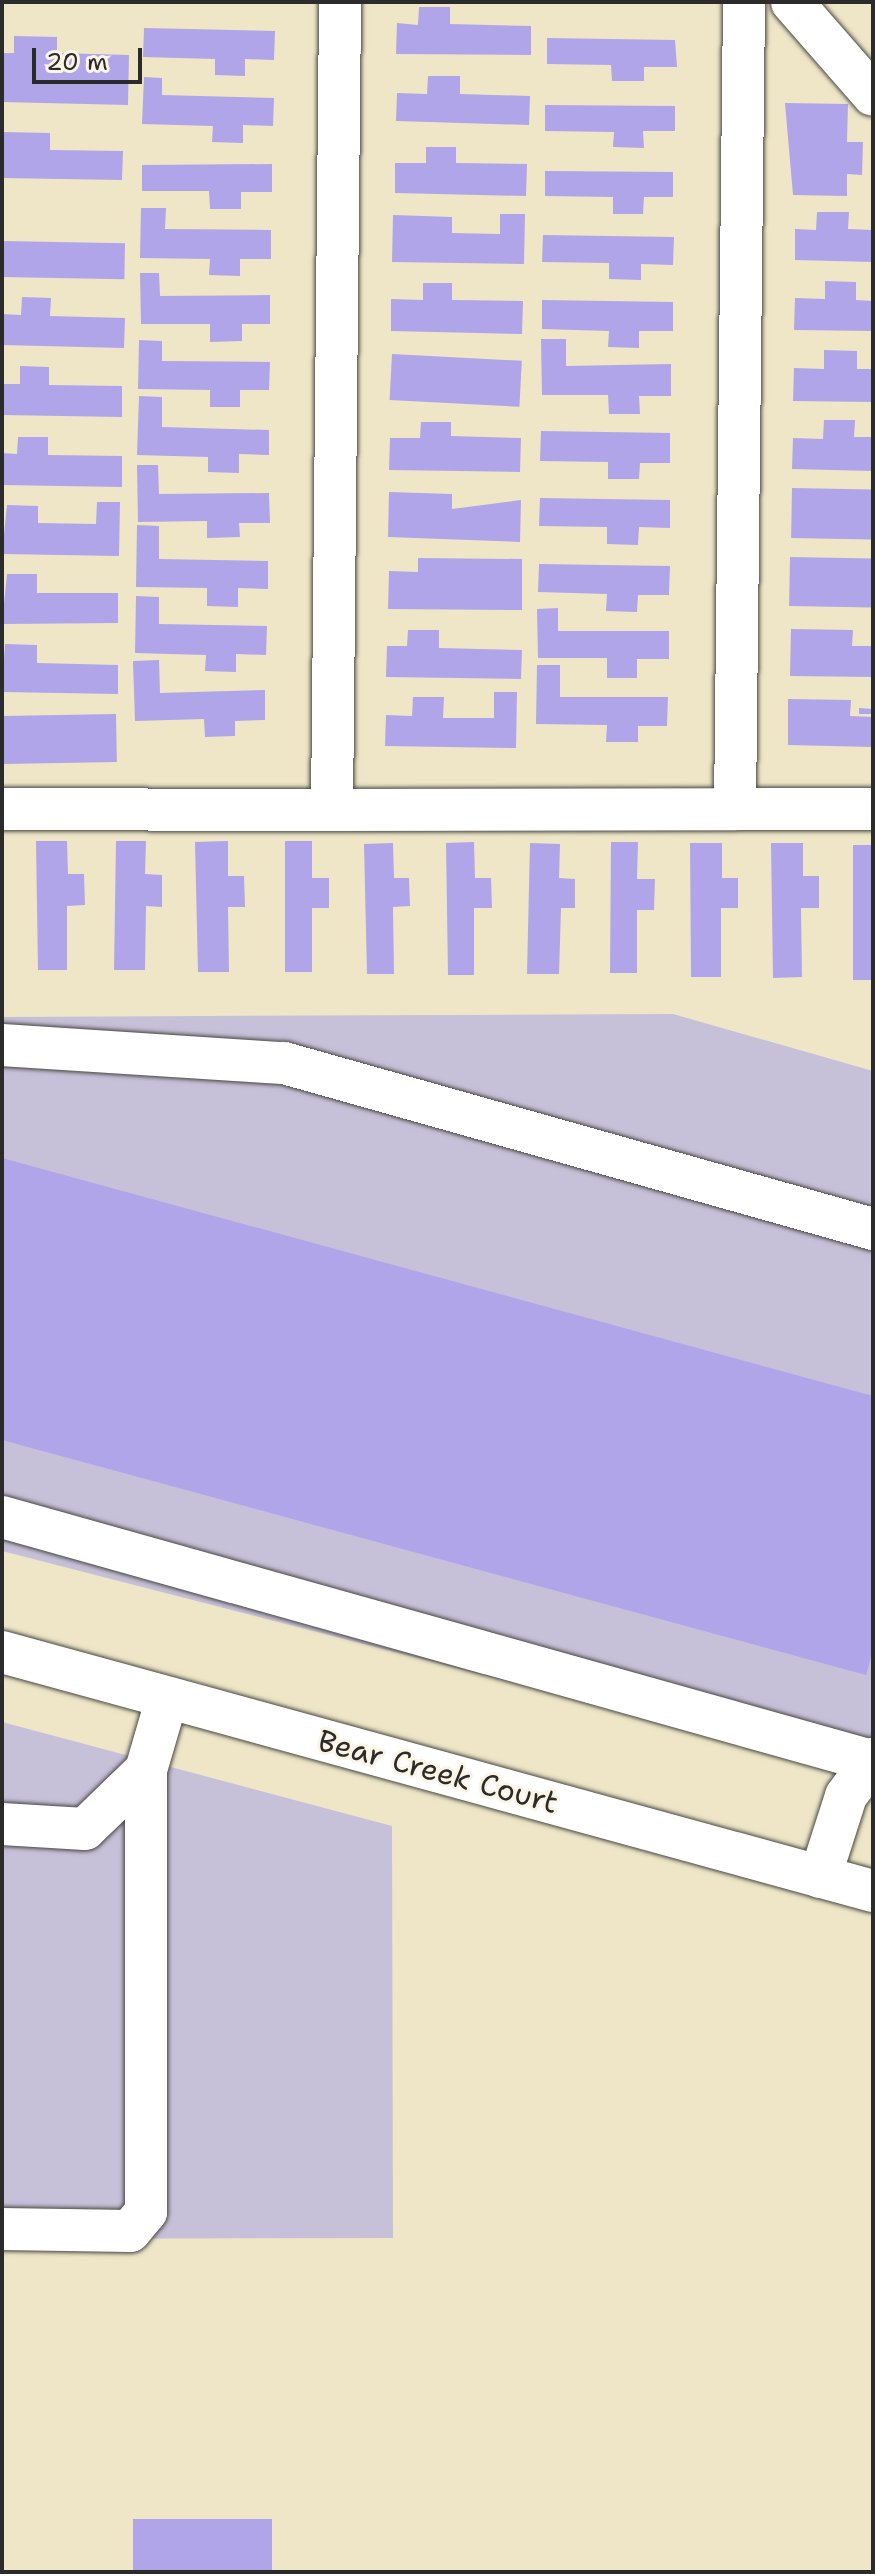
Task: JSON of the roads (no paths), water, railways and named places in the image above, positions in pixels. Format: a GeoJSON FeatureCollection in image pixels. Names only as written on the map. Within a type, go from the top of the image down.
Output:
{"type":"FeatureCollection","features":[{"type":"Feature","properties":{"kind":"street"},"geometry":{"type":"LineString","coordinates":[[332,810],[340,2]]}},
{"type":"Feature","properties":{"kind":"street"},"geometry":{"type":"LineString","coordinates":[[735,809],[744,2]]}},
{"type":"Feature","properties":{"kind":"street"},"geometry":{"type":"LineString","coordinates":[[792,2],[873,95]]}},
{"type":"Feature","properties":{"kind":"street"},"geometry":{"type":"LineString","coordinates":[[2,809],[873,809]]}},
{"type":"Feature","properties":{"kind":"street"},"geometry":{"type":"LineString","coordinates":[[2,1045],[284,1063],[873,1229]]}},
{"type":"Feature","properties":{"kind":"street"},"geometry":{"type":"LineString","coordinates":[[2,1517],[872,1760],[846,1796],[820,1877]]}},
{"type":"Feature","properties":{"kind":"street","name":"Bear Creek Court"},"geometry":{"type":"LineString","coordinates":[[2,1652],[873,1891]]}},
{"type":"Feature","properties":{"kind":"street"},"geometry":{"type":"LineString","coordinates":[[2,2229],[130,2231],[146,2212],[146,1770],[167,1698]]}},
{"type":"Feature","properties":{"kind":"street"},"geometry":{"type":"LineString","coordinates":[[2,1824],[85,1829],[146,1770]]}}]}
